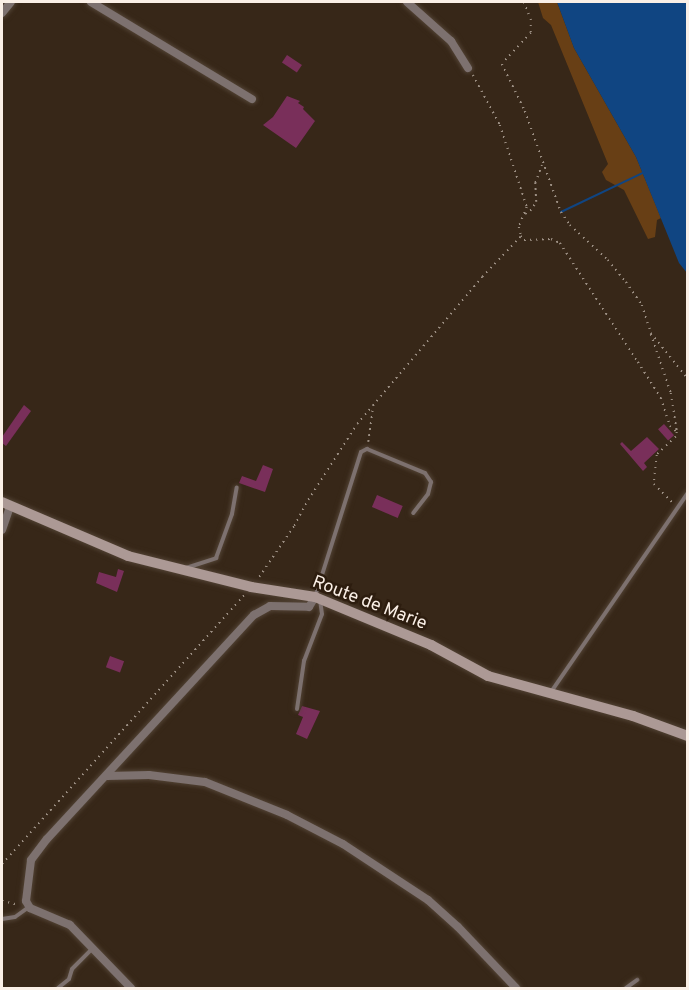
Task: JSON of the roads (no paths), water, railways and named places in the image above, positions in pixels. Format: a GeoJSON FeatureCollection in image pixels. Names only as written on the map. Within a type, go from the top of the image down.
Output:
{"type":"FeatureCollection","features":[{"type":"Feature","properties":{"kind":"street"},"geometry":{"type":"LineString","coordinates":[[2,13],[11,2]]}},
{"type":"Feature","properties":{"kind":"street"},"geometry":{"type":"LineString","coordinates":[[91,2],[252,99]]}},
{"type":"Feature","properties":{"kind":"street"},"geometry":{"type":"LineString","coordinates":[[407,2],[451,41],[468,68]]}},
{"type":"Feature","properties":{"kind":"street"},"geometry":{"type":"LineString","coordinates":[[2,530],[6,505]]}},
{"type":"Feature","properties":{"kind":"street","name":"Route de Marie"},"geometry":{"type":"LineString","coordinates":[[6,505],[128,556],[251,587],[317,598],[432,645],[488,676],[551,692],[687,736]]}},
{"type":"Feature","properties":{"kind":"street"},"geometry":{"type":"LineString","coordinates":[[131,988],[70,925],[29,906],[26,901],[31,860],[46,839],[107,776],[254,615],[270,606],[309,607],[317,598]]}},
{"type":"Feature","properties":{"kind":"street"},"geometry":{"type":"LineString","coordinates":[[107,776],[149,775],[205,782],[287,815],[343,844],[428,900],[516,988]]}},
{"type":"Feature","properties":{"kind":"lane"},"geometry":{"type":"LineString","coordinates":[[297,709],[304,661],[322,614],[317,598],[356,460],[361,452],[367,449],[425,473],[431,482],[428,494],[413,513]]}},
{"type":"Feature","properties":{"kind":"lane"},"geometry":{"type":"LineString","coordinates":[[182,569],[216,558],[232,514],[237,487]]}},
{"type":"Feature","properties":{"kind":"lane"},"geometry":{"type":"LineString","coordinates":[[551,692],[687,493]]}},
{"type":"Feature","properties":{"kind":"lane"},"geometry":{"type":"LineString","coordinates":[[2,919],[15,917],[29,906]]}},
{"type":"Feature","properties":{"kind":"lane"},"geometry":{"type":"LineString","coordinates":[[58,988],[69,979],[72,969],[93,948]]}},
{"type":"Feature","properties":{"kind":"lane"},"geometry":{"type":"LineString","coordinates":[[626,988],[637,980]]}},
{"type":"Feature","properties":{"kind":"water"},"geometry":{"type":"Polygon","coordinates":[[[557,2],[687,2],[687,273],[679,263],[636,157],[574,48],[557,2]]]}},
{"type":"Feature","properties":{"kind":"waterway"},"geometry":{"type":"LineString","coordinates":[[561,212],[645,172]]}}]}
